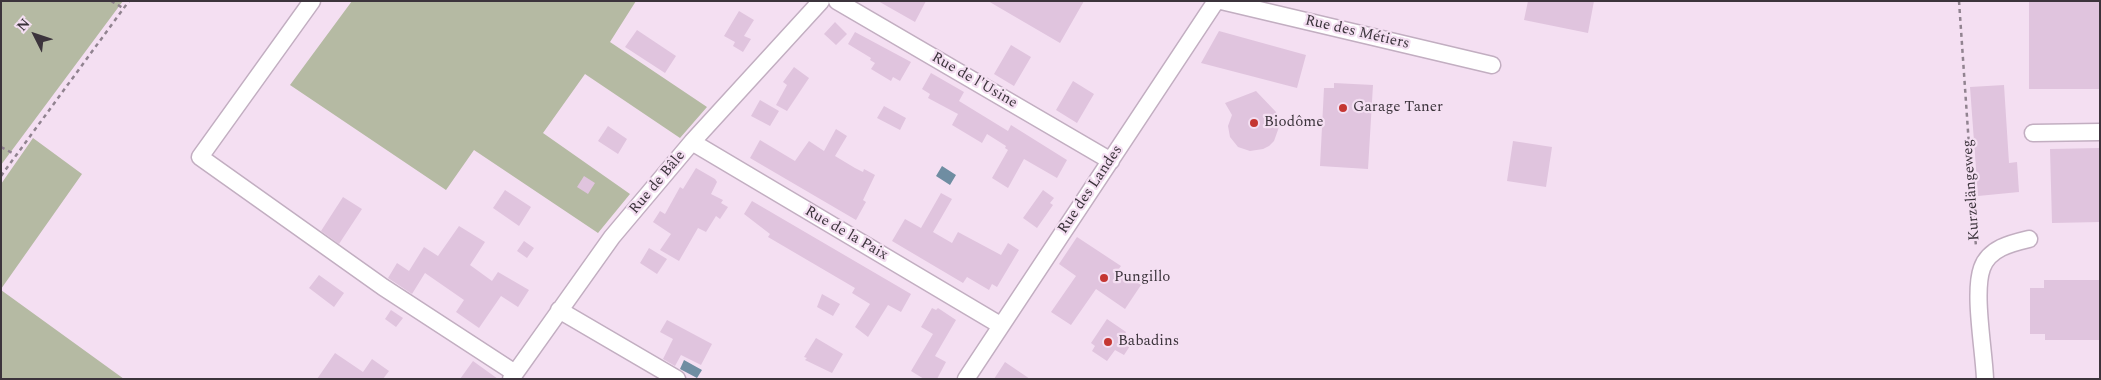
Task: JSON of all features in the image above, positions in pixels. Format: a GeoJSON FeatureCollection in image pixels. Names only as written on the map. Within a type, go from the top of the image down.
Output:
{"type":"FeatureCollection","features":[{"type":"Feature","properties":{"kind":"street"},"geometry":{"type":"LineString","coordinates":[[312,1],[200,157],[383,287],[513,376]]}},
{"type":"Feature","properties":{"kind":"street","name":"Rue de Bâle"},"geometry":{"type":"LineString","coordinates":[[513,376],[612,237],[692,142],[821,1]]}},
{"type":"Feature","properties":{"kind":"street","name":"Rue de l'Usine"},"geometry":{"type":"LineString","coordinates":[[837,1],[1111,161]]}},
{"type":"Feature","properties":{"kind":"street","name":"Rue des Landes"},"geometry":{"type":"LineString","coordinates":[[966,379],[1000,324],[1111,161],[1216,1]]}},
{"type":"Feature","properties":{"kind":"street","name":"Rue des Métiers"},"geometry":{"type":"LineString","coordinates":[[1221,1],[1492,65]]}},
{"type":"Feature","properties":{"kind":"street"},"geometry":{"type":"LineString","coordinates":[[2033,133],[2100,132]]}},
{"type":"Feature","properties":{"kind":"street","name":"Rue de la Paix"},"geometry":{"type":"LineString","coordinates":[[692,142],[1000,324]]}},
{"type":"Feature","properties":{"kind":"street"},"geometry":{"type":"LineString","coordinates":[[1985,379],[1979,288],[1982,267],[1990,257],[2010,243],[2029,239]]}},
{"type":"Feature","properties":{"kind":"street"},"geometry":{"type":"LineString","coordinates":[[560,310],[677,379]]}},
{"type":"Feature","properties":{"kind":"path"},"geometry":{"type":"LineString","coordinates":[[112,1],[123,8]]}},
{"type":"Feature","properties":{"kind":"path"},"geometry":{"type":"LineString","coordinates":[[1,176],[129,1]]}},
{"type":"Feature","properties":{"kind":"path","name":"Kurzelängeweg"},"geometry":{"type":"LineString","coordinates":[[1959,1],[1976,249]]}},
{"type":"Feature","properties":{"kind":"path"},"geometry":{"type":"LineString","coordinates":[[1,147],[16,155]]}},
{"type":"Feature","properties":{"kind":"green space"},"geometry":{"type":"Polygon","coordinates":[[[1,1],[123,1],[1,165],[1,1]]]}},
{"type":"Feature","properties":{"kind":"green space"},"geometry":{"type":"Polygon","coordinates":[[[352,1],[636,1],[610,42],[707,107],[680,138],[585,74],[543,133],[630,194],[598,233],[474,150],[446,190],[290,85],[352,1]]]}},
{"type":"Feature","properties":{"kind":"green space"},"geometry":{"type":"Polygon","coordinates":[[[33,138],[82,174],[1,289],[1,184],[33,138]]]}},
{"type":"Feature","properties":{"kind":"green space"},"geometry":{"type":"Polygon","coordinates":[[[1,290],[124,379],[1,379],[1,290]]]}},
{"type":"Feature","properties":{"kind":"water"},"geometry":{"type":"Polygon","coordinates":[[[942,166],[956,175],[950,185],[936,176],[942,166]]]}},
{"type":"Feature","properties":{"kind":"water"},"geometry":{"type":"Polygon","coordinates":[[[684,360],[702,370],[697,378],[680,369],[684,360]]]}},
{"type":"Feature","properties":{"kind":"building"},"geometry":{"type":"Polygon","coordinates":[[[878,1],[926,1],[915,22],[878,1]]]}},
{"type":"Feature","properties":{"kind":"building"},"geometry":{"type":"Polygon","coordinates":[[[988,1],[1084,1],[1060,43],[988,1]]]}},
{"type":"Feature","properties":{"kind":"building"},"geometry":{"type":"Polygon","coordinates":[[[1528,1],[1594,1],[1588,33],[1524,20],[1528,1]]]}},
{"type":"Feature","properties":{"kind":"building"},"geometry":{"type":"Polygon","coordinates":[[[2029,1],[2100,1],[2100,89],[2029,89],[2029,1]]]}},
{"type":"Feature","properties":{"kind":"building"},"geometry":{"type":"Polygon","coordinates":[[[739,11],[754,20],[744,36],[751,39],[743,52],[733,46],[735,42],[724,36],[739,11]]]}},
{"type":"Feature","properties":{"kind":"building"},"geometry":{"type":"Polygon","coordinates":[[[835,22],[847,34],[836,45],[824,34],[835,22]]]}},
{"type":"Feature","properties":{"kind":"building"},"geometry":{"type":"Polygon","coordinates":[[[637,30],[676,56],[665,73],[625,47],[637,30]]]}},
{"type":"Feature","properties":{"kind":"building"},"geometry":{"type":"Polygon","coordinates":[[[1219,31],[1306,55],[1297,88],[1201,63],[1219,31]]]}},
{"type":"Feature","properties":{"kind":"building"},"geometry":{"type":"Polygon","coordinates":[[[855,32],[911,62],[900,81],[893,77],[891,81],[871,69],[875,63],[870,60],[871,58],[848,44],[855,32]]]}},
{"type":"Feature","properties":{"kind":"building"},"geometry":{"type":"Polygon","coordinates":[[[1011,45],[1031,57],[1014,86],[994,74],[1011,45]]]}},
{"type":"Feature","properties":{"kind":"building"},"geometry":{"type":"Polygon","coordinates":[[[794,67],[809,78],[787,111],[776,105],[787,85],[783,82],[794,67]]]}},
{"type":"Feature","properties":{"kind":"building"},"geometry":{"type":"Polygon","coordinates":[[[931,73],[964,92],[959,101],[1008,131],[1011,125],[1067,160],[1057,178],[1024,159],[1008,188],[992,178],[1008,150],[1005,148],[1006,146],[987,134],[982,143],[952,125],[958,114],[928,98],[930,94],[922,89],[931,73]]]}},
{"type":"Feature","properties":{"kind":"building"},"geometry":{"type":"Polygon","coordinates":[[[1073,81],[1094,94],[1077,123],[1056,110],[1073,81]]]}},
{"type":"Feature","properties":{"kind":"building"},"geometry":{"type":"Polygon","coordinates":[[[1334,83],[1373,85],[1368,169],[1320,166],[1324,88],[1334,88],[1334,83]]]}},
{"type":"Feature","properties":{"kind":"building"},"geometry":{"type":"Polygon","coordinates":[[[2004,85],[2009,163],[2017,162],[2019,192],[1978,196],[1970,87],[2004,85]]]}},
{"type":"Feature","properties":{"kind":"building","name":"Biodôme"},"geometry":{"type":"Polygon","coordinates":[[[1256,91],[1276,112],[1279,127],[1274,141],[1269,146],[1250,151],[1238,147],[1230,137],[1228,126],[1232,115],[1225,103],[1256,91]]]}},
{"type":"Feature","properties":{"kind":"building"},"geometry":{"type":"Polygon","coordinates":[[[760,100],[779,111],[770,126],[751,116],[760,100]]]}},
{"type":"Feature","properties":{"kind":"building"},"geometry":{"type":"Polygon","coordinates":[[[884,106],[906,118],[900,130],[877,118],[884,106]]]}},
{"type":"Feature","properties":{"kind":"building"},"geometry":{"type":"Polygon","coordinates":[[[608,126],[627,139],[618,154],[598,141],[608,126]]]}},
{"type":"Feature","properties":{"kind":"building"},"geometry":{"type":"Polygon","coordinates":[[[836,129],[847,136],[835,156],[863,172],[864,169],[875,175],[863,200],[866,202],[856,220],[750,158],[760,140],[795,161],[809,141],[824,151],[836,129]]]}},
{"type":"Feature","properties":{"kind":"building"},"geometry":{"type":"Polygon","coordinates":[[[1513,141],[1552,147],[1546,187],[1507,181],[1513,141]]]}},
{"type":"Feature","properties":{"kind":"building"},"geometry":{"type":"Polygon","coordinates":[[[2100,148],[2100,222],[2052,223],[2050,149],[2100,148]]]}},
{"type":"Feature","properties":{"kind":"building"},"geometry":{"type":"Polygon","coordinates":[[[696,168],[715,179],[717,182],[711,194],[723,200],[721,203],[728,207],[720,219],[716,216],[706,232],[698,228],[679,261],[660,250],[671,234],[653,222],[660,211],[665,214],[680,187],[683,189],[696,168]]]}},
{"type":"Feature","properties":{"kind":"building"},"geometry":{"type":"Polygon","coordinates":[[[584,176],[595,183],[588,194],[577,187],[584,176]]]}},
{"type":"Feature","properties":{"kind":"building"},"geometry":{"type":"Polygon","coordinates":[[[505,190],[531,207],[519,226],[493,208],[505,190]]]}},
{"type":"Feature","properties":{"kind":"building"},"geometry":{"type":"Polygon","coordinates":[[[1043,190],[1054,198],[1050,203],[1053,205],[1037,228],[1023,218],[1043,190]]]}},
{"type":"Feature","properties":{"kind":"building"},"geometry":{"type":"Polygon","coordinates":[[[941,193],[952,199],[933,232],[952,243],[958,232],[1001,255],[1008,243],[1019,250],[997,287],[992,284],[989,290],[967,277],[963,283],[892,241],[905,219],[921,228],[941,193]]]}},
{"type":"Feature","properties":{"kind":"building"},"geometry":{"type":"Polygon","coordinates":[[[343,197],[362,209],[339,244],[321,231],[343,197]]]}},
{"type":"Feature","properties":{"kind":"building"},"geometry":{"type":"Polygon","coordinates":[[[752,201],[911,294],[901,312],[888,305],[868,337],[855,327],[870,304],[852,293],[855,288],[768,237],[770,234],[744,214],[752,201]]]}},
{"type":"Feature","properties":{"kind":"building"},"geometry":{"type":"Polygon","coordinates":[[[459,226],[485,242],[470,265],[492,281],[498,272],[529,290],[518,307],[501,296],[479,328],[456,312],[464,300],[425,273],[412,294],[388,278],[397,263],[409,271],[424,247],[438,256],[459,226]]]}},
{"type":"Feature","properties":{"kind":"building","name":"Pungillo"},"geometry":{"type":"Polygon","coordinates":[[[1077,237],[1121,266],[1118,270],[1141,285],[1125,309],[1096,289],[1071,325],[1051,312],[1076,276],[1059,264],[1077,237]]]}},
{"type":"Feature","properties":{"kind":"building"},"geometry":{"type":"Polygon","coordinates":[[[524,241],[534,248],[527,258],[517,251],[524,241]]]}},
{"type":"Feature","properties":{"kind":"building"},"geometry":{"type":"Polygon","coordinates":[[[649,248],[667,259],[657,274],[640,263],[649,248]]]}},
{"type":"Feature","properties":{"kind":"building"},"geometry":{"type":"Polygon","coordinates":[[[319,275],[344,293],[334,307],[309,288],[319,275]]]}},
{"type":"Feature","properties":{"kind":"building"},"geometry":{"type":"Polygon","coordinates":[[[2044,280],[2100,280],[2100,340],[2045,340],[2045,334],[2030,334],[2030,288],[2044,288],[2044,280]]]}},
{"type":"Feature","properties":{"kind":"building"},"geometry":{"type":"Polygon","coordinates":[[[822,294],[840,304],[833,316],[817,307],[822,294]]]}},
{"type":"Feature","properties":{"kind":"building"},"geometry":{"type":"Polygon","coordinates":[[[932,308],[936,310],[938,308],[956,320],[935,356],[946,362],[937,379],[924,379],[911,371],[933,334],[921,327],[932,308]]]}},
{"type":"Feature","properties":{"kind":"building"},"geometry":{"type":"Polygon","coordinates":[[[391,310],[403,318],[396,327],[385,319],[391,310]]]}},
{"type":"Feature","properties":{"kind":"building","name":"Babadins"},"geometry":{"type":"Polygon","coordinates":[[[1107,319],[1126,332],[1121,340],[1130,346],[1124,355],[1115,350],[1107,361],[1092,351],[1095,346],[1091,343],[1107,319]]]}},
{"type":"Feature","properties":{"kind":"building"},"geometry":{"type":"Polygon","coordinates":[[[667,320],[712,344],[701,365],[681,355],[675,366],[663,359],[673,339],[660,332],[667,320]]]}},
{"type":"Feature","properties":{"kind":"building"},"geometry":{"type":"Polygon","coordinates":[[[816,338],[843,354],[832,373],[805,360],[807,358],[804,357],[816,338]]]}},
{"type":"Feature","properties":{"kind":"building"},"geometry":{"type":"Polygon","coordinates":[[[335,353],[363,372],[372,359],[389,371],[383,379],[317,379],[335,353]]]}},
{"type":"Feature","properties":{"kind":"building"},"geometry":{"type":"Polygon","coordinates":[[[473,361],[498,379],[460,379],[473,361]]]}},
{"type":"Feature","properties":{"kind":"building"},"geometry":{"type":"Polygon","coordinates":[[[1005,362],[1030,379],[994,379],[1005,362]]]}},
{"type":"Feature","properties":{"kind":"place","name":"Garage Taner"},"geometry":{"type":"Point","coordinates":[1343,108]}},
{"type":"Feature","properties":{"kind":"place","name":"Biodôme"},"geometry":{"type":"Point","coordinates":[1254,123]}},
{"type":"Feature","properties":{"kind":"place","name":"Pungillo"},"geometry":{"type":"Point","coordinates":[1104,278]}},
{"type":"Feature","properties":{"kind":"place","name":"Babadins"},"geometry":{"type":"Point","coordinates":[1108,342]}}]}
